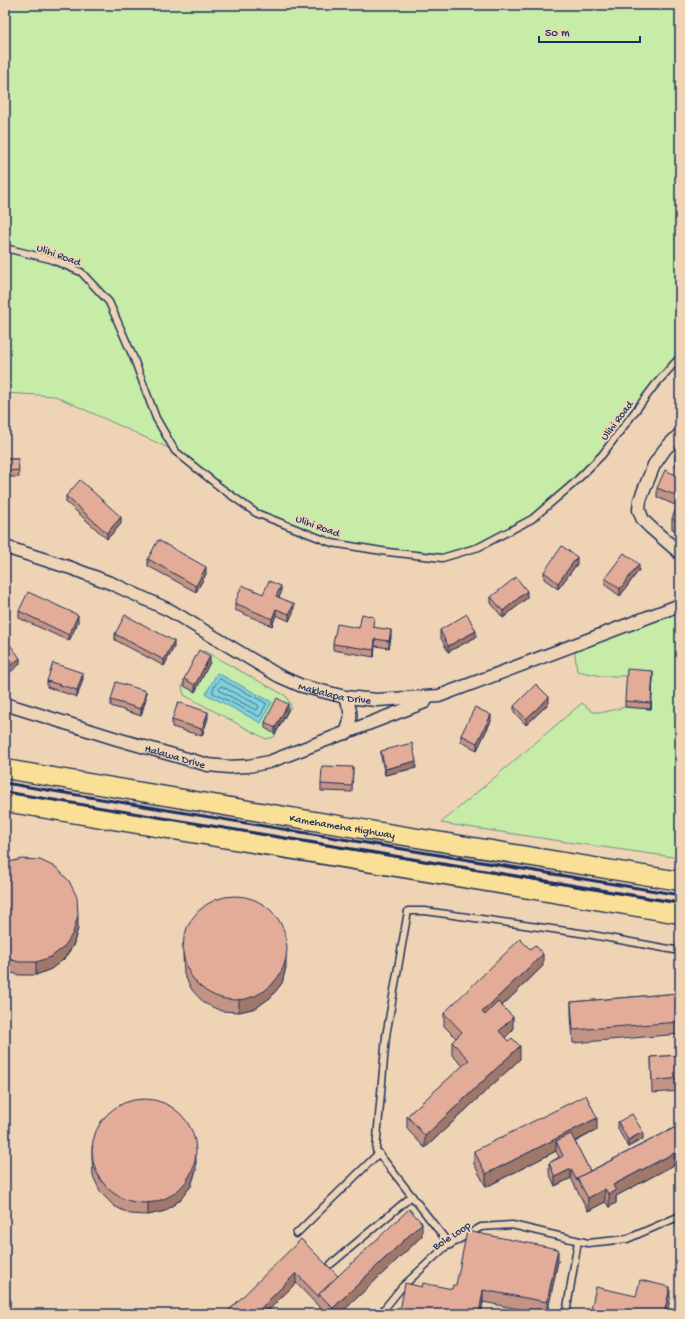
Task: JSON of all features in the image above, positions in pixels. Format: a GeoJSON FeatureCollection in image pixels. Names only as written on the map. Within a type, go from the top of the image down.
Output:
{"type":"FeatureCollection","features":[{"type":"Feature","properties":{"kind":"main road","name":"Kamehameha Highway"},"geometry":{"type":"LineString","coordinates":[[5,769],[680,881]]}},
{"type":"Feature","properties":{"kind":"main road"},"geometry":{"type":"LineString","coordinates":[[5,802],[680,914]]}},
{"type":"Feature","properties":{"kind":"street"},"geometry":{"type":"LineString","coordinates":[[680,434],[665,449],[654,465],[640,500],[639,510],[643,520],[680,554]]}},
{"type":"Feature","properties":{"kind":"street","name":"Maklalapa Drive"},"geometry":{"type":"LineString","coordinates":[[5,547],[71,568],[113,584],[170,611],[279,676],[302,686],[345,697],[377,700],[439,696],[680,605]]}},
{"type":"Feature","properties":{"kind":"street","name":"Halawa Drive"},"geometry":{"type":"LineString","coordinates":[[5,704],[117,739],[208,765],[229,767],[248,766],[269,762],[439,696]]}},
{"type":"Feature","properties":{"kind":"street"},"geometry":{"type":"LineString","coordinates":[[345,697],[351,714],[350,724],[346,733]]}},
{"type":"Feature","properties":{"kind":"lane","name":"Ulihi Road"},"geometry":{"type":"LineString","coordinates":[[5,248],[50,259],[81,272],[109,302],[134,359],[156,418],[175,451],[221,488],[256,513],[332,543],[367,549],[442,558],[479,547],[532,519],[573,484],[602,455],[655,385],[680,356]]}},
{"type":"Feature","properties":{"kind":"lane"},"geometry":{"type":"LineString","coordinates":[[450,1245],[376,1150],[386,1036],[408,911],[425,911],[587,934],[680,951]]}},
{"type":"Feature","properties":{"kind":"lane"},"geometry":{"type":"LineString","coordinates":[[296,1234],[379,1154]]}},
{"type":"Feature","properties":{"kind":"lane"},"geometry":{"type":"LineString","coordinates":[[331,1264],[412,1196]]}},
{"type":"Feature","properties":{"kind":"lane","name":"Bole Loop"},"geometry":{"type":"LineString","coordinates":[[380,1314],[402,1287],[444,1248],[481,1227],[512,1225],[588,1243],[627,1239],[680,1216]]}},
{"type":"Feature","properties":{"kind":"lane"},"geometry":{"type":"LineString","coordinates":[[566,1314],[578,1241]]}},
{"type":"Feature","properties":{"kind":"green space"},"geometry":{"type":"Polygon","coordinates":[[[5,5],[680,5],[680,357],[602,455],[532,519],[479,547],[442,558],[332,543],[256,513],[175,451],[55,396],[5,393],[5,5]]]}},
{"type":"Feature","properties":{"kind":"green space"},"geometry":{"type":"Polygon","coordinates":[[[680,605],[680,858],[441,823],[582,703],[593,712],[605,712],[625,707],[651,709],[627,676],[602,676],[577,671],[574,645],[680,605]]]}},
{"type":"Feature","properties":{"kind":"green space"},"geometry":{"type":"Polygon","coordinates":[[[204,651],[286,696],[291,706],[274,737],[266,739],[184,695],[182,686],[198,654],[204,651]]]}},
{"type":"Feature","properties":{"kind":"water"},"geometry":{"type":"Polygon","coordinates":[[[217,673],[272,702],[261,723],[206,694],[217,673]]]}},
{"type":"Feature","properties":{"kind":"building"},"geometry":{"type":"Polygon","coordinates":[[[680,445],[680,457],[675,456],[680,445]]]}},
{"type":"Feature","properties":{"kind":"building"},"geometry":{"type":"Polygon","coordinates":[[[5,459],[18,459],[19,470],[5,471],[5,459]]]}},
{"type":"Feature","properties":{"kind":"building"},"geometry":{"type":"Polygon","coordinates":[[[665,470],[680,477],[680,497],[657,488],[665,470]]]}},
{"type":"Feature","properties":{"kind":"building"},"geometry":{"type":"Polygon","coordinates":[[[80,480],[121,517],[107,533],[66,496],[80,480]]]}},
{"type":"Feature","properties":{"kind":"building"},"geometry":{"type":"Polygon","coordinates":[[[680,499],[680,522],[672,519],[680,499]]]}},
{"type":"Feature","properties":{"kind":"building"},"geometry":{"type":"Polygon","coordinates":[[[158,540],[206,567],[196,586],[148,559],[158,540]]]}},
{"type":"Feature","properties":{"kind":"building"},"geometry":{"type":"Polygon","coordinates":[[[562,546],[577,557],[558,583],[544,572],[562,546]]]}},
{"type":"Feature","properties":{"kind":"building"},"geometry":{"type":"Polygon","coordinates":[[[624,553],[639,564],[620,589],[605,578],[624,553]]]}},
{"type":"Feature","properties":{"kind":"building"},"geometry":{"type":"Polygon","coordinates":[[[516,577],[527,591],[503,611],[491,597],[516,577]]]}},
{"type":"Feature","properties":{"kind":"building"},"geometry":{"type":"Polygon","coordinates":[[[269,581],[281,586],[276,596],[294,604],[289,614],[276,609],[272,619],[235,603],[242,585],[263,594],[269,581]]]}},
{"type":"Feature","properties":{"kind":"building"},"geometry":{"type":"Polygon","coordinates":[[[28,592],[78,615],[69,635],[19,611],[28,592]]]}},
{"type":"Feature","properties":{"kind":"building"},"geometry":{"type":"Polygon","coordinates":[[[362,614],[374,617],[373,627],[391,630],[389,641],[375,639],[374,650],[333,644],[337,624],[359,628],[362,614]]]}},
{"type":"Feature","properties":{"kind":"building"},"geometry":{"type":"Polygon","coordinates":[[[467,614],[476,631],[448,646],[440,630],[467,614]]]}},
{"type":"Feature","properties":{"kind":"building"},"geometry":{"type":"Polygon","coordinates":[[[125,615],[174,641],[164,660],[115,634],[125,615]]]}},
{"type":"Feature","properties":{"kind":"building"},"geometry":{"type":"Polygon","coordinates":[[[5,638],[20,658],[6,669],[5,668],[5,638]]]}},
{"type":"Feature","properties":{"kind":"building"},"geometry":{"type":"Polygon","coordinates":[[[199,650],[210,656],[195,685],[184,679],[199,650]]]}},
{"type":"Feature","properties":{"kind":"building"},"geometry":{"type":"Polygon","coordinates":[[[53,663],[83,673],[77,690],[47,681],[53,663]]]}},
{"type":"Feature","properties":{"kind":"building"},"geometry":{"type":"Polygon","coordinates":[[[627,669],[653,671],[651,703],[625,701],[627,669]]]}},
{"type":"Feature","properties":{"kind":"building"},"geometry":{"type":"Polygon","coordinates":[[[116,682],[146,691],[141,709],[111,700],[116,682]]]}},
{"type":"Feature","properties":{"kind":"building"},"geometry":{"type":"Polygon","coordinates":[[[536,684],[549,697],[526,719],[514,706],[536,684]]]}},
{"type":"Feature","properties":{"kind":"building"},"geometry":{"type":"Polygon","coordinates":[[[277,698],[288,704],[275,728],[265,722],[277,698]]]}},
{"type":"Feature","properties":{"kind":"building"},"geometry":{"type":"Polygon","coordinates":[[[178,702],[208,712],[202,729],[172,720],[178,702]]]}},
{"type":"Feature","properties":{"kind":"building"},"geometry":{"type":"Polygon","coordinates":[[[475,707],[491,715],[477,743],[461,735],[475,707]]]}},
{"type":"Feature","properties":{"kind":"building"},"geometry":{"type":"Polygon","coordinates":[[[412,743],[416,761],[385,769],[381,751],[412,743]]]}},
{"type":"Feature","properties":{"kind":"building"},"geometry":{"type":"Polygon","coordinates":[[[322,766],[353,767],[352,786],[321,784],[322,766]]]}},
{"type":"Feature","properties":{"kind":"building"},"geometry":{"type":"Polygon","coordinates":[[[22,859],[40,860],[57,868],[69,881],[77,897],[78,915],[73,933],[64,947],[51,957],[36,962],[19,962],[5,958],[5,863],[22,859]]]}},
{"type":"Feature","properties":{"kind":"building"},"geometry":{"type":"Polygon","coordinates":[[[235,896],[255,900],[272,911],[283,928],[287,948],[283,968],[272,985],[255,996],[235,1000],[215,996],[198,985],[187,968],[183,948],[187,928],[198,911],[215,900],[235,896]]]}},
{"type":"Feature","properties":{"kind":"building"},"geometry":{"type":"Polygon","coordinates":[[[520,939],[530,949],[535,945],[543,954],[482,1012],[485,1015],[498,1002],[513,1017],[499,1031],[508,1041],[512,1038],[520,1046],[425,1136],[407,1116],[469,1060],[452,1042],[462,1032],[444,1013],[520,939]]]}},
{"type":"Feature","properties":{"kind":"building"},"geometry":{"type":"Polygon","coordinates":[[[680,993],[680,1022],[573,1030],[571,1002],[680,993]]]}},
{"type":"Feature","properties":{"kind":"building"},"geometry":{"type":"Polygon","coordinates":[[[680,1055],[680,1078],[652,1081],[651,1057],[680,1055]]]}},
{"type":"Feature","properties":{"kind":"building"},"geometry":{"type":"Polygon","coordinates":[[[586,1095],[597,1118],[486,1174],[474,1151],[586,1095]]]}},
{"type":"Feature","properties":{"kind":"building"},"geometry":{"type":"Polygon","coordinates":[[[144,1099],[164,1103],[181,1114],[192,1131],[196,1151],[192,1171],[181,1188],[164,1199],[144,1203],[124,1199],[107,1188],[96,1171],[92,1151],[96,1131],[107,1114],[124,1103],[144,1099]]]}},
{"type":"Feature","properties":{"kind":"building"},"geometry":{"type":"Polygon","coordinates":[[[632,1114],[643,1132],[628,1140],[618,1122],[632,1114]]]}},
{"type":"Feature","properties":{"kind":"building"},"geometry":{"type":"Polygon","coordinates":[[[680,1125],[680,1155],[677,1157],[674,1153],[613,1185],[616,1191],[609,1194],[605,1189],[588,1198],[577,1178],[680,1125]]]}},
{"type":"Feature","properties":{"kind":"building"},"geometry":{"type":"Polygon","coordinates":[[[571,1134],[590,1171],[577,1178],[577,1181],[571,1169],[555,1177],[549,1163],[563,1156],[556,1141],[571,1134]]]}},
{"type":"Feature","properties":{"kind":"building"},"geometry":{"type":"Polygon","coordinates":[[[409,1209],[422,1223],[333,1308],[319,1294],[409,1209]]]}},
{"type":"Feature","properties":{"kind":"building"},"geometry":{"type":"Polygon","coordinates":[[[467,1231],[558,1249],[547,1302],[483,1290],[479,1314],[417,1314],[400,1311],[405,1283],[422,1287],[423,1283],[452,1289],[453,1285],[456,1285],[467,1231]]]}},
{"type":"Feature","properties":{"kind":"building"},"geometry":{"type":"Polygon","coordinates":[[[301,1239],[338,1276],[319,1294],[319,1297],[296,1273],[255,1314],[225,1314],[301,1239]]]}},
{"type":"Feature","properties":{"kind":"building"},"geometry":{"type":"Polygon","coordinates":[[[640,1280],[670,1287],[664,1314],[590,1314],[596,1287],[636,1296],[640,1280]]]}},
{"type":"Feature","properties":{"kind":"railway"},"geometry":{"type":"LineString","coordinates":[[5,783],[680,895]]}},
{"type":"Feature","properties":{"kind":"railway"},"geometry":{"type":"LineString","coordinates":[[5,792],[680,903]]}}]}
